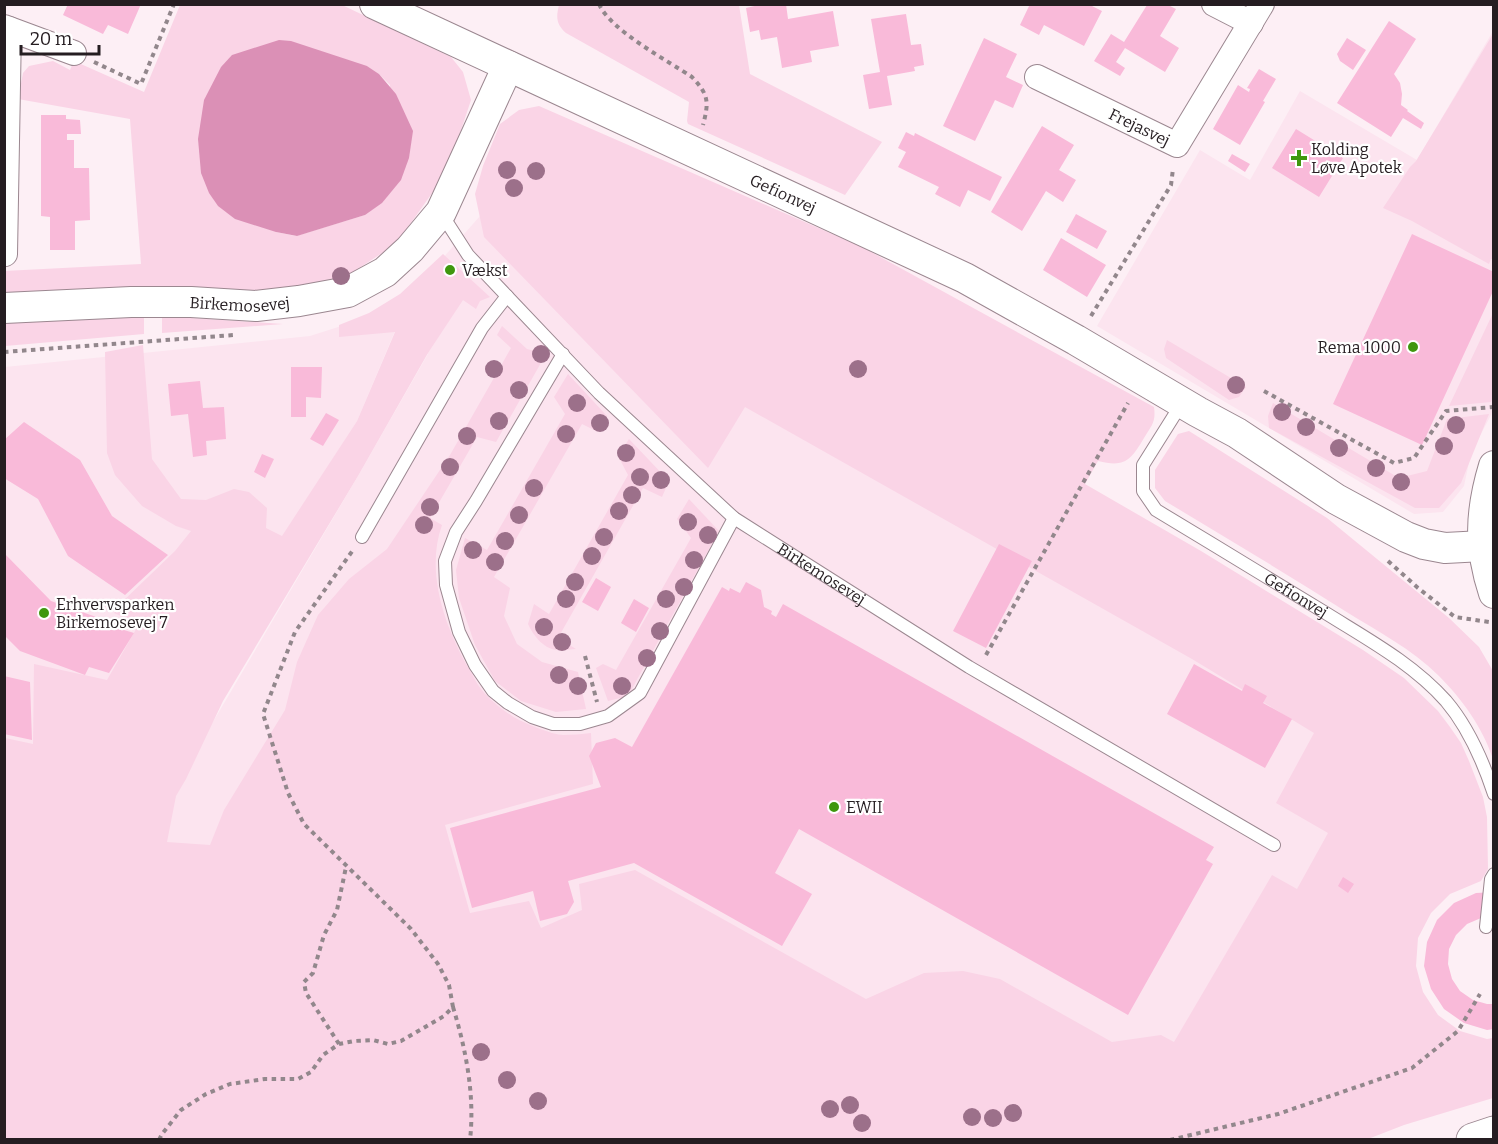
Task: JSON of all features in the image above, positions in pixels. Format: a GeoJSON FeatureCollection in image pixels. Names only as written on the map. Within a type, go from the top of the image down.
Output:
{"type":"FeatureCollection","features":[{"type":"Feature","properties":{"kind":"main road"},"geometry":{"type":"LineString","coordinates":[[1473,1140],[1494,1133]]}},
{"type":"Feature","properties":{"kind":"street","name":"Gefionvej"},"geometry":{"type":"LineString","coordinates":[[375,4],[965,278],[1238,433],[1336,499],[1406,537],[1424,544],[1445,548],[1483,546]]}},
{"type":"Feature","properties":{"kind":"street","name":"Frejasvej"},"geometry":{"type":"LineString","coordinates":[[1037,77],[1177,145],[1257,14],[1214,4]]}},
{"type":"Feature","properties":{"kind":"street"},"geometry":{"type":"LineString","coordinates":[[5,254],[7,28],[74,52]]}},
{"type":"Feature","properties":{"kind":"street","name":"Birkemosevej"},"geometry":{"type":"LineString","coordinates":[[4,309],[131,302],[191,302],[255,306],[348,292],[385,272],[410,249],[441,212],[508,66]]}},
{"type":"Feature","properties":{"kind":"street"},"geometry":{"type":"LineString","coordinates":[[1494,466],[1484,507],[1483,546],[1487,574],[1494,593]]}},
{"type":"Feature","properties":{"kind":"lane","name":"Birkemosevej"},"geometry":{"type":"LineString","coordinates":[[441,212],[468,255],[599,393],[734,518],[976,672],[1274,845]]}},
{"type":"Feature","properties":{"kind":"lane"},"geometry":{"type":"LineString","coordinates":[[362,537],[482,328],[507,296]]}},
{"type":"Feature","properties":{"kind":"lane"},"geometry":{"type":"LineString","coordinates":[[563,354],[456,532],[445,561],[446,585],[459,632],[475,665],[494,691],[508,703],[532,717],[554,724],[580,724],[608,716],[640,693],[734,518]]}},
{"type":"Feature","properties":{"kind":"lane","name":"Gefionvej"},"geometry":{"type":"LineString","coordinates":[[1182,402],[1143,465],[1143,490],[1156,510],[1412,668],[1447,703],[1471,738],[1494,794]]}},
{"type":"Feature","properties":{"kind":"lane"},"geometry":{"type":"LineString","coordinates":[[1486,927],[1491,879],[1494,874]]}},
{"type":"Feature","properties":{"kind":"path"},"geometry":{"type":"LineString","coordinates":[[74,52],[141,84],[174,4]]}},
{"type":"Feature","properties":{"kind":"path"},"geometry":{"type":"LineString","coordinates":[[599,4],[611,22],[692,77],[705,94],[708,106],[695,152]]}},
{"type":"Feature","properties":{"kind":"path"},"geometry":{"type":"LineString","coordinates":[[1076,340],[1171,185],[1177,145]]}},
{"type":"Feature","properties":{"kind":"path"},"geometry":{"type":"LineString","coordinates":[[976,672],[1142,378]]}},
{"type":"Feature","properties":{"kind":"path"},"geometry":{"type":"LineString","coordinates":[[1264,391],[1394,463],[1414,458],[1446,411],[1494,407]]}},
{"type":"Feature","properties":{"kind":"path"},"geometry":{"type":"LineString","coordinates":[[362,537],[295,632],[263,714],[288,793],[304,824],[411,929],[438,964],[449,986],[469,1076],[472,1117],[470,1140]]}},
{"type":"Feature","properties":{"kind":"path"},"geometry":{"type":"LineString","coordinates":[[1384,558],[1455,617],[1494,623]]}},
{"type":"Feature","properties":{"kind":"path"},"geometry":{"type":"LineString","coordinates":[[585,656],[601,718]]}},
{"type":"Feature","properties":{"kind":"path"},"geometry":{"type":"LineString","coordinates":[[339,1044],[306,993],[304,982],[313,974],[324,935],[337,910],[346,866]]}},
{"type":"Feature","properties":{"kind":"path"},"geometry":{"type":"LineString","coordinates":[[1170,1140],[1278,1114],[1412,1068],[1458,1031],[1480,994]]}},
{"type":"Feature","properties":{"kind":"path"},"geometry":{"type":"LineString","coordinates":[[159,1140],[181,1110],[206,1094],[230,1084],[265,1079],[298,1080],[311,1071],[323,1055],[339,1044],[373,1040],[388,1044],[401,1041],[444,1016],[453,1007]]}},
{"type":"Feature","properties":{"kind":"shaded area"},"geometry":{"type":"Polygon","coordinates":[[[340,4],[451,57],[463,72],[471,100],[447,172],[396,244],[353,272],[313,287],[241,292],[5,296],[4,271],[141,264],[130,119],[18,99],[23,73],[29,66],[53,61],[70,70],[74,61],[144,92],[180,5],[340,4]],[[367,66],[276,232],[296,236],[365,215],[390,85],[367,66]]]}},
{"type":"Feature","properties":{"kind":"shaded area"},"geometry":{"type":"Polygon","coordinates":[[[559,5],[739,5],[750,74],[882,142],[845,195],[688,124],[689,102],[566,33],[560,27],[558,20],[559,5]]]}},
{"type":"Feature","properties":{"kind":"shaded area"},"geometry":{"type":"Polygon","coordinates":[[[1493,31],[1493,408],[1471,453],[1464,486],[1443,512],[1414,514],[1097,326],[1200,150],[1250,180],[1300,91],[1417,160],[1493,31]]]}},
{"type":"Feature","properties":{"kind":"shaded area"},"geometry":{"type":"Polygon","coordinates":[[[1493,34],[1494,260],[1491,259],[1489,264],[1412,221],[1383,208],[1416,161],[1493,34]]]}},
{"type":"Feature","properties":{"kind":"shaded area"},"geometry":{"type":"Polygon","coordinates":[[[279,40],[291,41],[367,66],[379,74],[396,94],[413,131],[409,158],[401,180],[382,203],[365,215],[297,236],[235,219],[218,206],[209,193],[201,173],[198,139],[204,100],[221,67],[232,55],[279,40]]]}},
{"type":"Feature","properties":{"kind":"shaded area"},"geometry":{"type":"Polygon","coordinates":[[[539,106],[862,247],[1154,407],[1153,423],[1131,457],[1121,463],[1098,461],[1085,484],[1201,551],[1363,650],[1404,678],[1438,711],[1461,743],[1483,797],[1487,817],[1488,869],[1481,881],[1450,894],[1431,913],[1418,938],[1416,966],[1423,992],[1438,1015],[1460,1031],[1487,1039],[1493,1038],[1493,1098],[1404,1125],[1368,1139],[5,1140],[5,738],[33,744],[34,664],[107,680],[139,624],[114,613],[121,603],[175,551],[191,531],[176,526],[142,506],[115,475],[107,453],[105,352],[143,345],[152,459],[181,499],[206,500],[234,489],[249,492],[267,508],[266,528],[282,536],[357,421],[395,332],[339,337],[339,325],[369,313],[400,294],[443,254],[490,297],[480,301],[476,309],[463,300],[428,353],[358,476],[223,701],[176,796],[167,842],[210,845],[224,810],[285,710],[297,662],[318,615],[349,579],[387,549],[450,455],[511,348],[497,335],[502,326],[527,349],[546,354],[496,442],[477,437],[430,518],[442,525],[437,543],[436,561],[440,599],[460,653],[479,687],[495,704],[516,719],[552,733],[563,735],[591,733],[593,784],[445,825],[470,913],[529,901],[541,928],[582,910],[579,884],[635,870],[866,999],[924,973],[963,971],[1000,979],[1112,1042],[1161,1035],[1174,1042],[1272,875],[1297,889],[1328,833],[1276,803],[1314,733],[1192,659],[745,407],[708,468],[484,237],[475,194],[483,166],[500,124],[519,110],[539,106]]]}},
{"type":"Feature","properties":{"kind":"shaded area"},"geometry":{"type":"Polygon","coordinates":[[[480,216],[1396,774],[1240,1100],[141,844],[428,354],[395,331],[357,421],[5,970],[5,367],[310,336],[360,320],[400,296],[442,259],[480,216]]]}},
{"type":"Feature","properties":{"kind":"shaded area"},"geometry":{"type":"Polygon","coordinates":[[[1493,313],[1494,394],[1491,402],[1449,406],[1493,313]]]}},
{"type":"Feature","properties":{"kind":"shaded area"},"geometry":{"type":"Polygon","coordinates":[[[144,315],[144,334],[5,346],[5,318],[144,315]]]}},
{"type":"Feature","properties":{"kind":"shaded area"},"geometry":{"type":"Polygon","coordinates":[[[162,316],[283,324],[162,333],[162,316]]]}},
{"type":"Feature","properties":{"kind":"shaded area"},"geometry":{"type":"Polygon","coordinates":[[[1167,340],[1246,387],[1239,397],[1229,400],[1166,358],[1164,349],[1167,340]]]}},
{"type":"Feature","properties":{"kind":"shaded area"},"geometry":{"type":"Polygon","coordinates":[[[568,374],[607,416],[598,432],[582,424],[494,577],[510,588],[504,616],[517,644],[542,662],[578,672],[586,709],[556,712],[521,701],[495,681],[475,645],[459,598],[456,570],[465,538],[487,550],[565,414],[554,397],[568,374]]]}},
{"type":"Feature","properties":{"kind":"shaded area"},"geometry":{"type":"Polygon","coordinates":[[[1273,403],[1399,478],[1427,471],[1447,419],[1489,414],[1461,483],[1439,508],[1415,508],[1269,428],[1268,416],[1273,403]]]}},
{"type":"Feature","properties":{"kind":"shaded area"},"geometry":{"type":"Polygon","coordinates":[[[1189,431],[1327,518],[1449,618],[1479,647],[1493,671],[1493,759],[1484,736],[1464,704],[1429,666],[1382,633],[1165,501],[1155,488],[1155,470],[1178,434],[1189,431]]]}},
{"type":"Feature","properties":{"kind":"shaded area"},"geometry":{"type":"Polygon","coordinates":[[[629,439],[669,481],[662,497],[643,488],[558,638],[576,649],[551,649],[539,640],[528,624],[534,604],[549,614],[628,475],[618,456],[629,439]]]}},
{"type":"Feature","properties":{"kind":"shaded area"},"geometry":{"type":"Polygon","coordinates":[[[689,499],[719,531],[628,696],[608,701],[596,668],[603,664],[616,670],[691,538],[677,519],[689,499]]]}},
{"type":"Feature","properties":{"kind":"building"},"geometry":{"type":"Polygon","coordinates":[[[68,4],[141,4],[128,34],[108,25],[103,34],[63,15],[68,4]]]}},
{"type":"Feature","properties":{"kind":"building"},"geometry":{"type":"Polygon","coordinates":[[[763,4],[786,4],[788,19],[833,11],[839,46],[810,51],[812,62],[782,68],[777,37],[761,40],[759,30],[750,32],[746,8],[763,4]]]}},
{"type":"Feature","properties":{"kind":"building"},"geometry":{"type":"Polygon","coordinates":[[[1030,4],[1093,4],[1092,6],[1102,11],[1084,46],[1044,25],[1039,35],[1020,25],[1030,4]]]}},
{"type":"Feature","properties":{"kind":"building"},"geometry":{"type":"Polygon","coordinates":[[[1147,5],[1168,5],[1176,9],[1160,36],[1179,48],[1165,72],[1125,48],[1116,62],[1125,68],[1120,76],[1094,61],[1111,34],[1124,42],[1147,5]]]}},
{"type":"Feature","properties":{"kind":"building"},"geometry":{"type":"Polygon","coordinates":[[[906,14],[911,45],[921,44],[924,65],[914,67],[915,71],[887,76],[892,105],[869,109],[863,75],[880,72],[871,19],[906,14]]]}},
{"type":"Feature","properties":{"kind":"building"},"geometry":{"type":"Polygon","coordinates":[[[1389,21],[1416,39],[1394,74],[1400,83],[1401,105],[1424,123],[1421,129],[1403,118],[1391,137],[1337,103],[1389,21]]]}},
{"type":"Feature","properties":{"kind":"building"},"geometry":{"type":"Polygon","coordinates":[[[984,38],[1017,54],[1006,77],[1023,85],[1013,108],[995,100],[975,141],[943,126],[984,38]]]}},
{"type":"Feature","properties":{"kind":"building"},"geometry":{"type":"Polygon","coordinates":[[[1347,38],[1366,50],[1353,70],[1340,61],[1337,54],[1347,38]]]}},
{"type":"Feature","properties":{"kind":"building"},"geometry":{"type":"Polygon","coordinates":[[[1259,69],[1276,79],[1240,145],[1213,129],[1238,85],[1249,92],[1250,89],[1247,88],[1259,69]]]}},
{"type":"Feature","properties":{"kind":"building"},"geometry":{"type":"Polygon","coordinates":[[[41,115],[66,115],[66,119],[80,120],[81,134],[67,134],[67,140],[74,140],[74,168],[89,168],[90,220],[75,221],[75,250],[50,250],[50,217],[41,216],[41,115]]]}},
{"type":"Feature","properties":{"kind":"building"},"geometry":{"type":"Polygon","coordinates":[[[1042,126],[1074,145],[1059,170],[1076,180],[1063,202],[1046,191],[1022,231],[991,212],[1042,126]]]}},
{"type":"Feature","properties":{"kind":"building"},"geometry":{"type":"Polygon","coordinates":[[[1296,129],[1343,158],[1319,197],[1272,168],[1296,129]]]}},
{"type":"Feature","properties":{"kind":"building"},"geometry":{"type":"Polygon","coordinates":[[[906,132],[914,136],[915,133],[1002,177],[990,201],[968,190],[960,207],[935,194],[939,187],[898,167],[906,152],[898,148],[906,132]]]}},
{"type":"Feature","properties":{"kind":"building"},"geometry":{"type":"Polygon","coordinates":[[[1232,154],[1250,164],[1245,172],[1228,161],[1232,154]]]}},
{"type":"Feature","properties":{"kind":"building"},"geometry":{"type":"Polygon","coordinates":[[[1076,214],[1107,231],[1097,249],[1066,232],[1076,214]]]}},
{"type":"Feature","properties":{"kind":"building","name":"Rema 1000"},"geometry":{"type":"Polygon","coordinates":[[[1412,234],[1494,272],[1494,289],[1422,445],[1333,404],[1412,234]]]}},
{"type":"Feature","properties":{"kind":"building"},"geometry":{"type":"Polygon","coordinates":[[[1061,238],[1106,265],[1087,297],[1043,270],[1061,238]]]}},
{"type":"Feature","properties":{"kind":"building"},"geometry":{"type":"Polygon","coordinates":[[[291,367],[322,367],[321,398],[306,397],[306,417],[291,417],[291,367]]]}},
{"type":"Feature","properties":{"kind":"building"},"geometry":{"type":"Polygon","coordinates":[[[200,381],[203,408],[224,407],[226,439],[206,441],[207,455],[193,457],[188,414],[171,416],[168,384],[200,381]]]}},
{"type":"Feature","properties":{"kind":"building"},"geometry":{"type":"Polygon","coordinates":[[[326,413],[339,420],[323,446],[310,439],[326,413]]]}},
{"type":"Feature","properties":{"kind":"building"},"geometry":{"type":"Polygon","coordinates":[[[24,422],[80,460],[112,516],[168,555],[125,595],[68,556],[38,499],[4,478],[4,440],[24,422]]]}},
{"type":"Feature","properties":{"kind":"building"},"geometry":{"type":"Polygon","coordinates":[[[262,454],[274,459],[265,478],[254,472],[262,454]]]}},
{"type":"Feature","properties":{"kind":"building"},"geometry":{"type":"Polygon","coordinates":[[[999,544],[1032,561],[986,648],[953,631],[999,544]]]}},
{"type":"Feature","properties":{"kind":"building","name":"Erhvervsparken Birkemosevej 7"},"geometry":{"type":"Polygon","coordinates":[[[5,554],[51,601],[116,624],[114,627],[134,633],[109,673],[89,667],[85,675],[20,651],[5,636],[5,554]]]}},
{"type":"Feature","properties":{"kind":"building"},"geometry":{"type":"Polygon","coordinates":[[[596,578],[611,587],[598,611],[582,602],[596,578]]]}},
{"type":"Feature","properties":{"kind":"building","name":"EWII"},"geometry":{"type":"Polygon","coordinates":[[[746,582],[761,590],[764,607],[772,611],[771,614],[776,617],[783,604],[1214,847],[1206,860],[1213,864],[1128,1015],[799,829],[775,873],[812,894],[782,946],[634,863],[568,881],[574,902],[567,914],[540,921],[533,891],[472,908],[450,828],[601,787],[589,756],[596,743],[615,738],[632,747],[722,587],[740,593],[746,582]]]}},
{"type":"Feature","properties":{"kind":"building"},"geometry":{"type":"Polygon","coordinates":[[[634,599],[649,608],[636,632],[621,623],[634,599]]]}},
{"type":"Feature","properties":{"kind":"building"},"geometry":{"type":"Polygon","coordinates":[[[1194,664],[1242,691],[1245,684],[1267,696],[1263,703],[1292,719],[1265,768],[1167,714],[1194,664]]]}},
{"type":"Feature","properties":{"kind":"building"},"geometry":{"type":"Polygon","coordinates":[[[4,676],[30,682],[32,740],[4,734],[4,676]]]}},
{"type":"Feature","properties":{"kind":"building"},"geometry":{"type":"Polygon","coordinates":[[[1343,877],[1354,884],[1348,893],[1338,886],[1343,877]]]}},
{"type":"Feature","properties":{"kind":"building"},"geometry":{"type":"Polygon","coordinates":[[[1494,892],[1494,917],[1481,918],[1467,924],[1456,935],[1449,949],[1448,964],[1452,979],[1460,991],[1473,1000],[1494,1004],[1494,1029],[1487,1030],[1464,1023],[1444,1009],[1431,989],[1424,966],[1427,942],[1437,920],[1454,903],[1476,893],[1494,892]]]}},
{"type":"Feature","properties":{"kind":"place","name":"Kolding Løve Apotek"},"geometry":{"type":"Point","coordinates":[1299,158]}},
{"type":"Feature","properties":{"kind":"place","name":"Vækst"},"geometry":{"type":"Point","coordinates":[450,270]}},
{"type":"Feature","properties":{"kind":"place","name":"Rema 1000"},"geometry":{"type":"Point","coordinates":[1413,347]}},
{"type":"Feature","properties":{"kind":"place","name":"Erhvervsparken Birkemosevej 7"},"geometry":{"type":"Point","coordinates":[44,613]}},
{"type":"Feature","properties":{"kind":"place","name":"EWII"},"geometry":{"type":"Point","coordinates":[834,807]}}]}
